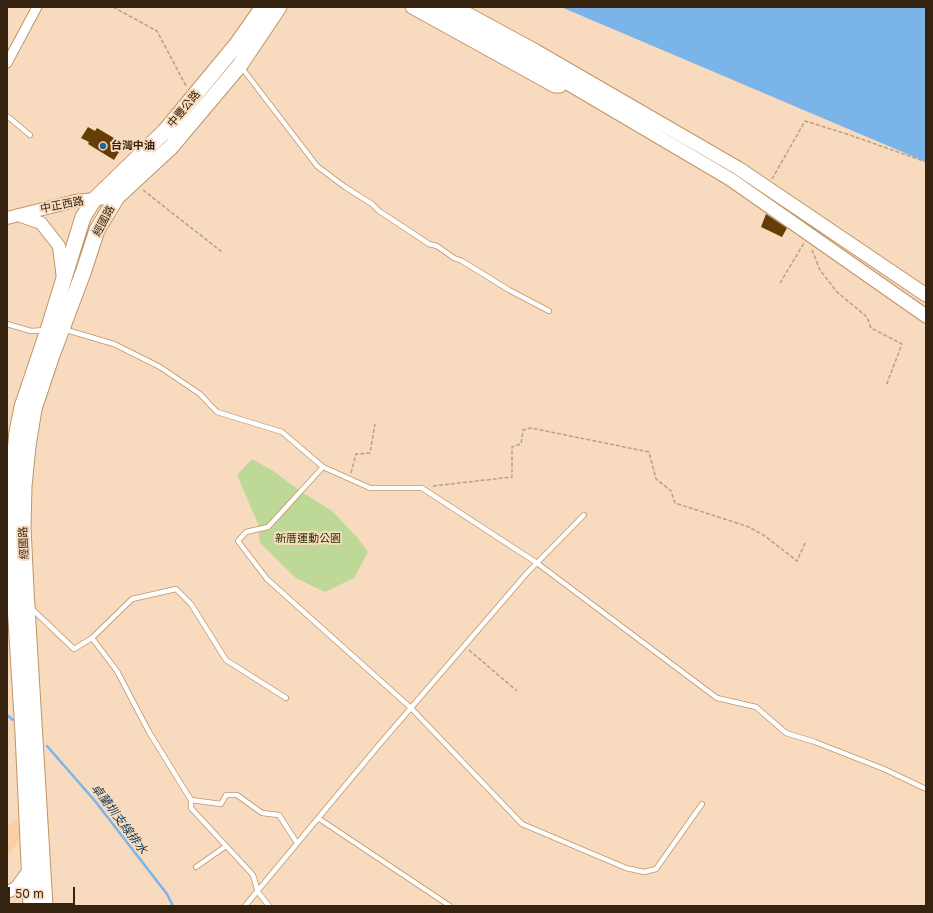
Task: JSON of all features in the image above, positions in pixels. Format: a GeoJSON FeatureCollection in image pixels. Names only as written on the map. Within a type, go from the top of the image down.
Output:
{"type":"FeatureCollection","features":[{"type":"Feature","properties":{"kind":"main road","name":"中豐公路"},"geometry":{"type":"LineString","coordinates":[[117,197],[171,147],[173,133],[193,99],[237,44],[263,7]]}},
{"type":"Feature","properties":{"kind":"main road","name":"中豐公路"},"geometry":{"type":"LineString","coordinates":[[94,200],[173,133],[240,65],[279,7]]}},
{"type":"Feature","properties":{"kind":"main road"},"geometry":{"type":"LineString","coordinates":[[412,7],[555,86],[580,83]]}},
{"type":"Feature","properties":{"kind":"main road"},"geometry":{"type":"LineString","coordinates":[[433,7],[524,57],[580,83],[738,168],[926,295]]}},
{"type":"Feature","properties":{"kind":"main road"},"geometry":{"type":"LineString","coordinates":[[455,7],[580,83],[730,179],[926,316]]}},
{"type":"Feature","properties":{"kind":"main road","name":"經國路"},"geometry":{"type":"LineString","coordinates":[[45,906],[12,505],[14,431],[22,406],[96,230],[117,197]]}},
{"type":"Feature","properties":{"kind":"main road","name":"經國路"},"geometry":{"type":"LineString","coordinates":[[31,906],[28,870],[22,725],[18,591],[24,527],[24,486],[34,409],[52,355],[63,283],[83,217],[94,200]]}},
{"type":"Feature","properties":{"kind":"street"},"geometry":{"type":"LineString","coordinates":[[7,63],[37,7]]}},
{"type":"Feature","properties":{"kind":"street","name":"中正西路"},"geometry":{"type":"LineString","coordinates":[[13,216],[75,201],[117,197]]}},
{"type":"Feature","properties":{"kind":"street"},"geometry":{"type":"LineString","coordinates":[[13,216],[41,223],[59,246],[63,283]]}},
{"type":"Feature","properties":{"kind":"street"},"geometry":{"type":"LineString","coordinates":[[7,892],[16,888],[28,870]]}},
{"type":"Feature","properties":{"kind":"lane"},"geometry":{"type":"LineString","coordinates":[[240,65],[317,166],[345,187],[372,204],[379,211],[429,244],[437,246],[454,258],[462,261],[509,290],[549,311]]}},
{"type":"Feature","properties":{"kind":"lane"},"geometry":{"type":"LineString","coordinates":[[7,116],[30,135]]}},
{"type":"Feature","properties":{"kind":"lane"},"geometry":{"type":"LineString","coordinates":[[7,324],[31,331],[55,329],[114,344],[160,367],[200,394],[217,412],[282,432],[323,468],[370,488],[422,488],[538,563],[717,698],[756,707],[786,733],[815,742],[884,769],[926,789]]}},
{"type":"Feature","properties":{"kind":"lane"},"geometry":{"type":"LineString","coordinates":[[323,468],[268,526],[246,532],[238,541],[267,579],[412,708],[522,824],[626,868],[644,872],[656,868],[702,804]]}},
{"type":"Feature","properties":{"kind":"lane"},"geometry":{"type":"LineString","coordinates":[[245,906],[258,892],[296,843],[464,646],[538,563],[584,515]]}},
{"type":"Feature","properties":{"kind":"lane"},"geometry":{"type":"LineString","coordinates":[[18,591],[74,649],[92,638],[132,599],[176,588],[191,604],[226,660],[286,698]]}},
{"type":"Feature","properties":{"kind":"lane"},"geometry":{"type":"LineString","coordinates":[[92,638],[117,671],[149,732],[191,800],[191,808],[253,875],[258,892],[270,906]]}},
{"type":"Feature","properties":{"kind":"lane"},"geometry":{"type":"LineString","coordinates":[[191,800],[221,804],[226,795],[236,795],[262,813],[279,815],[296,843]]}},
{"type":"Feature","properties":{"kind":"lane"},"geometry":{"type":"LineString","coordinates":[[318,818],[450,906]]}},
{"type":"Feature","properties":{"kind":"lane"},"geometry":{"type":"LineString","coordinates":[[196,867],[226,846]]}},
{"type":"Feature","properties":{"kind":"path"},"geometry":{"type":"LineString","coordinates":[[113,7],[158,32],[193,99]]}},
{"type":"Feature","properties":{"kind":"path"},"geometry":{"type":"LineString","coordinates":[[767,187],[805,121],[926,162]]}},
{"type":"Feature","properties":{"kind":"path"},"geometry":{"type":"LineString","coordinates":[[133,182],[222,252]]}},
{"type":"Feature","properties":{"kind":"path"},"geometry":{"type":"LineString","coordinates":[[780,283],[809,234]]}},
{"type":"Feature","properties":{"kind":"path"},"geometry":{"type":"LineString","coordinates":[[812,250],[820,270],[837,292],[867,318],[871,328],[902,344],[886,386]]}},
{"type":"Feature","properties":{"kind":"path"},"geometry":{"type":"LineString","coordinates":[[350,479],[356,454],[370,453],[375,424]]}},
{"type":"Feature","properties":{"kind":"path"},"geometry":{"type":"LineString","coordinates":[[422,488],[452,483],[512,477],[512,447],[521,444],[523,430],[531,428],[649,452],[656,479],[671,491],[675,503],[749,527],[765,536],[796,561],[805,543]]}},
{"type":"Feature","properties":{"kind":"path"},"geometry":{"type":"LineString","coordinates":[[464,646],[517,691]]}},
{"type":"Feature","properties":{"kind":"shaded area"},"geometry":{"type":"Polygon","coordinates":[[[17,819],[21,838],[7,857],[7,824],[9,825],[17,819]]]}},
{"type":"Feature","properties":{"kind":"green space","name":"新厝運動公園"},"geometry":{"type":"Polygon","coordinates":[[[252,459],[272,470],[300,491],[331,510],[357,537],[368,552],[354,578],[325,592],[296,578],[260,543],[258,524],[237,475],[252,459]]]}},
{"type":"Feature","properties":{"kind":"water"},"geometry":{"type":"Polygon","coordinates":[[[561,7],[926,7],[926,162],[561,7]]]}},
{"type":"Feature","properties":{"kind":"building"},"geometry":{"type":"Polygon","coordinates":[[[88,127],[95,131],[97,128],[124,144],[114,160],[81,138],[88,127]]]}},
{"type":"Feature","properties":{"kind":"building"},"geometry":{"type":"Polygon","coordinates":[[[766,214],[787,228],[782,237],[761,227],[766,214]]]}},
{"type":"Feature","properties":{"kind":"waterway","name":"卓蘭圳支線排水"},"geometry":{"type":"LineString","coordinates":[[7,715],[13,720]]}},
{"type":"Feature","properties":{"kind":"waterway","name":"卓蘭圳支線排水"},"geometry":{"type":"LineString","coordinates":[[47,746],[95,801],[167,894],[173,906]]}},
{"type":"Feature","properties":{"kind":"place","name":"台灣中油"},"geometry":{"type":"Point","coordinates":[103,146]}}]}
